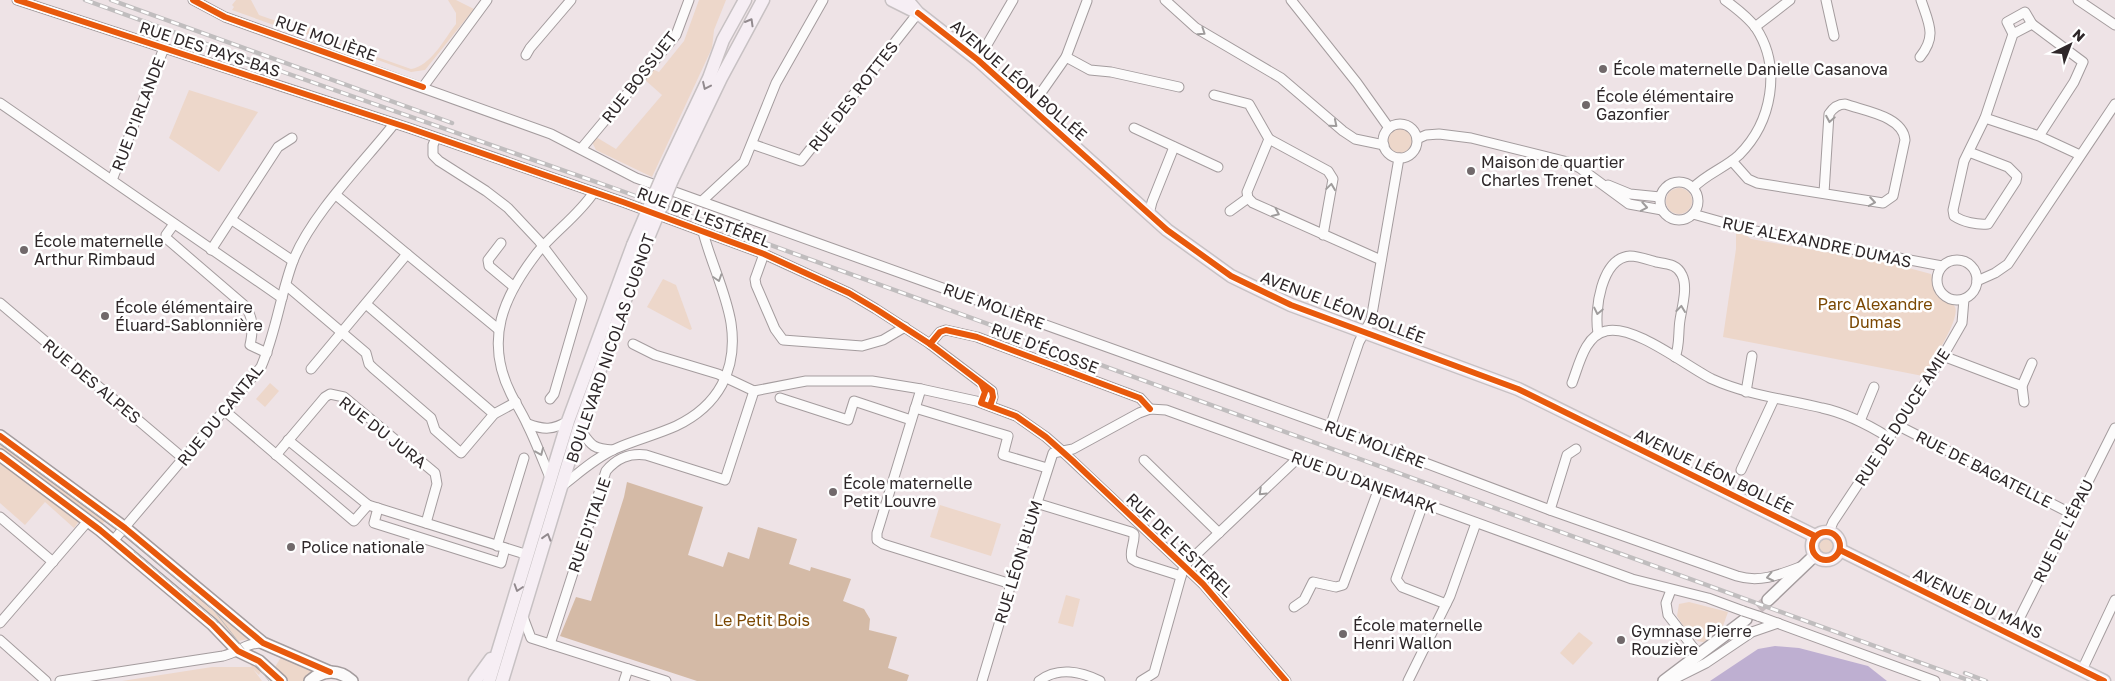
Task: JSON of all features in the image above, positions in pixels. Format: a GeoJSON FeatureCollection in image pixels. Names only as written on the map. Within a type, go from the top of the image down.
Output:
{"type":"FeatureCollection","features":[{"type":"Feature","properties":{"kind":"main road","name":"BOULEVARD NICOLAS CUGNOT"},"geometry":{"type":"LineString","coordinates":[[502,681],[523,617],[557,484],[568,421],[723,40],[745,0]]}},
{"type":"Feature","properties":{"kind":"main road","name":"BOULEVARD NICOLAS CUGNOT"},"geometry":{"type":"LineString","coordinates":[[668,177],[737,45],[763,0]]}},
{"type":"Feature","properties":{"kind":"main road","name":"AVENUE LÉON BOLLÉE"},"geometry":{"type":"LineString","coordinates":[[892,0],[918,12]]}},
{"type":"Feature","properties":{"kind":"main road","name":"AVENUE LÉON BOLLÉE"},"geometry":{"type":"LineString","coordinates":[[908,0],[918,12],[978,60],[1149,214],[1199,255],[1231,276],[1292,305],[1518,389],[1815,536]]}},
{"type":"Feature","properties":{"kind":"main road","name":"BOULEVARD NICOLAS CUGNOT"},"geometry":{"type":"LineString","coordinates":[[489,681],[528,555],[579,428],[638,247]]}},
{"type":"Feature","properties":{"kind":"main road"},"geometry":{"type":"LineString","coordinates":[[1822,532],[1829,532],[1839,540],[1840,550],[1836,557],[1828,561],[1814,556],[1811,546],[1815,536],[1822,532]]}},
{"type":"Feature","properties":{"kind":"main road","name":"AVENUE DU MANS"},"geometry":{"type":"LineString","coordinates":[[1840,550],[2104,681]]}},
{"type":"Feature","properties":{"kind":"main road"},"geometry":{"type":"LineString","coordinates":[[510,681],[523,631],[523,617]]}},
{"type":"Feature","properties":{"kind":"main road"},"geometry":{"type":"LineString","coordinates":[[475,681],[500,646]]}},
{"type":"Feature","properties":{"kind":"street","name":"RUE DES PAYS-BAS"},"geometry":{"type":"LineString","coordinates":[[16,0],[394,124]]}},
{"type":"Feature","properties":{"kind":"street","name":"RUE MOLIÈRE"},"geometry":{"type":"LineString","coordinates":[[193,0],[225,17],[551,134],[636,178],[1330,427],[1550,510],[1736,576],[1752,579],[1773,577],[1803,566]]}},
{"type":"Feature","properties":{"kind":"street"},"geometry":{"type":"LineString","coordinates":[[423,87],[487,0]]}},
{"type":"Feature","properties":{"kind":"street"},"geometry":{"type":"LineString","coordinates":[[526,55],[571,0]]}},
{"type":"Feature","properties":{"kind":"street","name":"RUE BOSSUET"},"geometry":{"type":"LineString","coordinates":[[581,149],[676,34],[689,0]]}},
{"type":"Feature","properties":{"kind":"street"},"geometry":{"type":"LineString","coordinates":[[702,201],[744,162],[776,83],[824,0]]}},
{"type":"Feature","properties":{"kind":"street"},"geometry":{"type":"LineString","coordinates":[[978,60],[1013,0]]}},
{"type":"Feature","properties":{"kind":"street"},"geometry":{"type":"LineString","coordinates":[[1165,0],[1196,28],[1281,78],[1343,132],[1355,139],[1384,145]]}},
{"type":"Feature","properties":{"kind":"street"},"geometry":{"type":"LineString","coordinates":[[1291,0],[1357,83],[1389,128]]}},
{"type":"Feature","properties":{"kind":"street"},"geometry":{"type":"LineString","coordinates":[[1693,188],[1701,180],[1732,161],[1755,135],[1762,124],[1769,99],[1771,74],[1766,49],[1755,27],[1746,16],[1725,0]]}},
{"type":"Feature","properties":{"kind":"street"},"geometry":{"type":"LineString","coordinates":[[1755,27],[1790,0]]}},
{"type":"Feature","properties":{"kind":"street"},"geometry":{"type":"LineString","coordinates":[[1826,0],[1834,36]]}},
{"type":"Feature","properties":{"kind":"street"},"geometry":{"type":"LineString","coordinates":[[1920,57],[1927,48],[1931,30],[1921,0]]}},
{"type":"Feature","properties":{"kind":"street"},"geometry":{"type":"LineString","coordinates":[[2078,0],[2115,25]]}},
{"type":"Feature","properties":{"kind":"street"},"geometry":{"type":"LineString","coordinates":[[1031,108],[1066,57],[1088,1]]}},
{"type":"Feature","properties":{"kind":"street","name":"RUE DES ROTTES"},"geometry":{"type":"LineString","coordinates":[[752,144],[801,161],[918,12]]}},
{"type":"Feature","properties":{"kind":"street"},"geometry":{"type":"LineString","coordinates":[[2013,34],[2007,22],[2025,12],[2032,24],[2083,62],[2074,82],[2038,136]]}},
{"type":"Feature","properties":{"kind":"street"},"geometry":{"type":"LineString","coordinates":[[1969,152],[2008,167],[2017,176],[1988,224],[1982,225],[1960,220],[1954,216],[1953,210],[1964,161],[1985,118],[2013,34],[2032,24]]}},
{"type":"Feature","properties":{"kind":"street","name":"RUE D'IRLANDE"},"geometry":{"type":"LineString","coordinates":[[112,180],[164,48]]}},
{"type":"Feature","properties":{"kind":"street"},"geometry":{"type":"LineString","coordinates":[[1066,57],[1090,70],[1111,72],[1179,87]]}},
{"type":"Feature","properties":{"kind":"street"},"geometry":{"type":"LineString","coordinates":[[1214,95],[1249,104],[1269,139],[1328,170],[1332,175],[1333,179],[1323,235]]}},
{"type":"Feature","properties":{"kind":"street"},"geometry":{"type":"LineString","coordinates":[[0,103],[282,298]]}},
{"type":"Feature","properties":{"kind":"street"},"geometry":{"type":"LineString","coordinates":[[1732,161],[1748,179],[1757,183],[1883,203],[1889,200],[1894,190],[1904,140],[1904,133],[1901,128],[1890,120],[1845,104],[1840,104],[1832,109],[1829,114],[1824,193]]}},
{"type":"Feature","properties":{"kind":"street"},"geometry":{"type":"LineString","coordinates":[[1977,281],[1995,273],[2008,264],[2115,104]]}},
{"type":"Feature","properties":{"kind":"street"},"geometry":{"type":"LineString","coordinates":[[1985,118],[2038,136],[2080,155]]}},
{"type":"Feature","properties":{"kind":"street","name":"RUE DE L'ESTÉREL"},"geometry":{"type":"LineString","coordinates":[[394,124],[594,192],[764,254],[849,294],[930,344],[981,383],[994,394],[985,405]]}},
{"type":"Feature","properties":{"kind":"street","name":"RUE DU CANTAL"},"geometry":{"type":"LineString","coordinates":[[113,541],[253,379],[267,353],[293,261],[307,232],[394,124]]}},
{"type":"Feature","properties":{"kind":"street"},"geometry":{"type":"LineString","coordinates":[[1394,125],[1406,125],[1414,132],[1417,139],[1413,152],[1399,158],[1389,154],[1384,145],[1383,137],[1389,128],[1394,125]]}},
{"type":"Feature","properties":{"kind":"street"},"geometry":{"type":"LineString","coordinates":[[1134,128],[1218,167]]}},
{"type":"Feature","properties":{"kind":"street"},"geometry":{"type":"LineString","coordinates":[[1417,139],[1426,135],[1439,134],[1471,138],[1568,162],[1599,181],[1629,204],[1662,210]]}},
{"type":"Feature","properties":{"kind":"street"},"geometry":{"type":"LineString","coordinates":[[211,250],[278,147],[292,138]]}},
{"type":"Feature","properties":{"kind":"street"},"geometry":{"type":"LineString","coordinates":[[436,138],[433,145],[433,155],[508,208],[543,246],[582,298],[554,394],[550,399]]}},
{"type":"Feature","properties":{"kind":"street"},"geometry":{"type":"LineString","coordinates":[[1269,139],[1247,192],[1248,198],[1253,203],[1381,260]]}},
{"type":"Feature","properties":{"kind":"street"},"geometry":{"type":"LineString","coordinates":[[1149,214],[1174,147]]}},
{"type":"Feature","properties":{"kind":"street"},"geometry":{"type":"LineString","coordinates":[[1330,427],[1359,342],[1371,320],[1399,158]]}},
{"type":"Feature","properties":{"kind":"street"},"geometry":{"type":"LineString","coordinates":[[1599,181],[1630,194],[1660,197]]}},
{"type":"Feature","properties":{"kind":"street"},"geometry":{"type":"LineString","coordinates":[[1681,182],[1693,188],[1698,202],[1693,214],[1682,220],[1675,220],[1666,215],[1662,210],[1660,197],[1666,186],[1681,182]]}},
{"type":"Feature","properties":{"kind":"street"},"geometry":{"type":"LineString","coordinates":[[594,192],[584,207],[543,246],[514,287],[502,311],[498,329],[500,362],[516,402],[557,484],[613,450],[676,426],[689,418],[712,401],[726,378],[730,356],[731,325],[703,232]]}},
{"type":"Feature","properties":{"kind":"street"},"geometry":{"type":"LineString","coordinates":[[336,195],[498,329]]}},
{"type":"Feature","properties":{"kind":"street"},"geometry":{"type":"LineString","coordinates":[[1230,211],[1248,198]]}},
{"type":"Feature","properties":{"kind":"street","name":"RUE ALEXANDRE DUMAS"},"geometry":{"type":"LineString","coordinates":[[1693,214],[1750,230],[1942,266]]}},
{"type":"Feature","properties":{"kind":"street"},"geometry":{"type":"LineString","coordinates":[[232,220],[293,261]]}},
{"type":"Feature","properties":{"kind":"street"},"geometry":{"type":"LineString","coordinates":[[174,224],[166,238],[245,306],[253,328],[250,345],[267,353]]}},
{"type":"Feature","properties":{"kind":"street"},"geometry":{"type":"LineString","coordinates":[[501,243],[488,260],[489,266],[514,287]]}},
{"type":"Feature","properties":{"kind":"street"},"geometry":{"type":"LineString","coordinates":[[312,369],[407,254]]}},
{"type":"Feature","properties":{"kind":"street"},"geometry":{"type":"LineString","coordinates":[[764,254],[755,279],[756,285],[775,329],[783,340],[862,346],[882,340],[905,328]]}},
{"type":"Feature","properties":{"kind":"street"},"geometry":{"type":"LineString","coordinates":[[1598,333],[1596,321],[1605,275],[1611,265],[1630,256],[1673,265],[1679,270],[1685,282],[1678,335],[1678,350],[1675,357]]}},
{"type":"Feature","properties":{"kind":"street"},"geometry":{"type":"LineString","coordinates":[[1961,261],[1973,268],[1977,281],[1975,289],[1964,299],[1951,300],[1940,292],[1936,279],[1942,266],[1948,262],[1961,261]]}},
{"type":"Feature","properties":{"kind":"street"},"geometry":{"type":"LineString","coordinates":[[286,285],[366,353],[369,364],[431,418],[434,430],[461,453],[494,414],[516,402]]}},
{"type":"Feature","properties":{"kind":"street","name":"RUE DE DOUCE AMIE"},"geometry":{"type":"LineString","coordinates":[[1829,532],[1833,522],[1888,437],[1943,356],[1962,323],[1964,299]]}},
{"type":"Feature","properties":{"kind":"street","name":"RUE DES ALPES"},"geometry":{"type":"LineString","coordinates":[[0,303],[184,458]]}},
{"type":"Feature","properties":{"kind":"street"},"geometry":{"type":"LineString","coordinates":[[366,304],[494,414]]}},
{"type":"Feature","properties":{"kind":"street","name":"RUE D'ÉCOSSE"},"geometry":{"type":"LineString","coordinates":[[930,344],[940,332],[946,330],[977,337],[1140,398],[1150,409]]}},
{"type":"Feature","properties":{"kind":"street"},"geometry":{"type":"LineString","coordinates":[[1572,382],[1591,338],[1598,333],[1608,330],[1623,332],[1659,347],[1712,378],[1746,392],[1824,408],[1860,420],[1888,437]]}},
{"type":"Feature","properties":{"kind":"street"},"geometry":{"type":"LineString","coordinates":[[633,344],[656,355],[726,378],[754,391]]}},
{"type":"Feature","properties":{"kind":"street"},"geometry":{"type":"LineString","coordinates":[[1746,392],[1752,356]]}},
{"type":"Feature","properties":{"kind":"street"},"geometry":{"type":"LineString","coordinates":[[1943,356],[2022,386]]}},
{"type":"Feature","properties":{"kind":"street"},"geometry":{"type":"LineString","coordinates":[[2024,402],[2022,386],[2032,363]]}},
{"type":"Feature","properties":{"kind":"street","name":"RUE DE L'ESTÉREL"},"geometry":{"type":"LineString","coordinates":[[754,391],[806,381],[842,379],[872,381],[922,389],[985,405],[1016,416],[1062,451],[1184,566],[1232,616],[1286,681]]}},
{"type":"Feature","properties":{"kind":"street"},"geometry":{"type":"LineString","coordinates":[[1860,420],[1874,386]]}},
{"type":"Feature","properties":{"kind":"street"},"geometry":{"type":"LineString","coordinates":[[922,389],[877,533],[877,540],[883,544],[1010,584]]}},
{"type":"Feature","properties":{"kind":"street","name":"RUE D'ITALIE"},"geometry":{"type":"LineString","coordinates":[[550,644],[606,471],[614,462],[630,455],[646,455],[725,480],[754,391]]}},
{"type":"Feature","properties":{"kind":"street","name":"RUE DU JURA"},"geometry":{"type":"LineString","coordinates":[[276,455],[325,397],[330,394],[344,397],[435,473],[437,484],[426,523]]}},
{"type":"Feature","properties":{"kind":"street"},"geometry":{"type":"LineString","coordinates":[[780,398],[848,420],[854,402],[911,420]]}},
{"type":"Feature","properties":{"kind":"street"},"geometry":{"type":"LineString","coordinates":[[1741,470],[1774,399]]}},
{"type":"Feature","properties":{"kind":"street"},"geometry":{"type":"LineString","coordinates":[[915,408],[1008,436],[1003,454],[1047,468]]}},
{"type":"Feature","properties":{"kind":"street"},"geometry":{"type":"LineString","coordinates":[[1062,451],[1072,449],[1150,409]]}},
{"type":"Feature","properties":{"kind":"street","name":"RUE DU DANEMARK"},"geometry":{"type":"LineString","coordinates":[[1150,409],[1166,410],[1632,579],[1708,598],[1747,617],[1778,623],[1935,681]]}},
{"type":"Feature","properties":{"kind":"street"},"geometry":{"type":"LineString","coordinates":[[225,411],[354,521],[368,505]]}},
{"type":"Feature","properties":{"kind":"street"},"geometry":{"type":"LineString","coordinates":[[528,424],[546,429],[558,427],[568,421]]}},
{"type":"Feature","properties":{"kind":"street","name":"RUE DE BAGATELLE"},"geometry":{"type":"LineString","coordinates":[[1897,425],[2072,514]]}},
{"type":"Feature","properties":{"kind":"street"},"geometry":{"type":"LineString","coordinates":[[579,428],[592,446],[597,449],[613,450]]}},
{"type":"Feature","properties":{"kind":"street","name":"RUE DE L'ÉPAU"},"geometry":{"type":"LineString","coordinates":[[2011,635],[2115,428]]}},
{"type":"Feature","properties":{"kind":"street"},"geometry":{"type":"LineString","coordinates":[[0,436],[124,528],[262,643],[330,672],[341,674],[352,681]]}},
{"type":"Feature","properties":{"kind":"street"},"geometry":{"type":"LineString","coordinates":[[288,440],[368,505],[528,555]]}},
{"type":"Feature","properties":{"kind":"street"},"geometry":{"type":"LineString","coordinates":[[1550,510],[1567,455],[1576,449]]}},
{"type":"Feature","properties":{"kind":"street","name":"RUE LÉON BLUM"},"geometry":{"type":"LineString","coordinates":[[982,681],[1010,584],[1047,468],[1053,453],[1062,451]]}},
{"type":"Feature","properties":{"kind":"street"},"geometry":{"type":"LineString","coordinates":[[0,455],[113,541],[212,624],[238,651],[259,660],[280,681]]}},
{"type":"Feature","properties":{"kind":"street"},"geometry":{"type":"LineString","coordinates":[[378,508],[374,523],[501,562],[501,547],[524,458]]}},
{"type":"Feature","properties":{"kind":"street"},"geometry":{"type":"LineString","coordinates":[[1141,681],[1154,673],[1184,566],[1298,458]]}},
{"type":"Feature","properties":{"kind":"street"},"geometry":{"type":"LineString","coordinates":[[1144,460],[1219,533]]}},
{"type":"Feature","properties":{"kind":"street"},"geometry":{"type":"LineString","coordinates":[[1294,607],[1304,600],[1313,582],[1336,587],[1343,585],[1379,488]]}},
{"type":"Feature","properties":{"kind":"street"},"geometry":{"type":"LineString","coordinates":[[1036,503],[1131,532],[1134,534],[1135,539],[1131,551],[1132,559],[1181,576]]}},
{"type":"Feature","properties":{"kind":"street"},"geometry":{"type":"LineString","coordinates":[[1423,504],[1396,579],[1402,587],[1446,604]]}},
{"type":"Feature","properties":{"kind":"street"},"geometry":{"type":"LineString","coordinates":[[0,517],[53,562]]}},
{"type":"Feature","properties":{"kind":"street"},"geometry":{"type":"LineString","coordinates":[[0,623],[88,521]]}},
{"type":"Feature","properties":{"kind":"street"},"geometry":{"type":"LineString","coordinates":[[1408,681],[1446,604],[1476,523]]}},
{"type":"Feature","properties":{"kind":"street"},"geometry":{"type":"LineString","coordinates":[[1768,600],[1814,556]]}},
{"type":"Feature","properties":{"kind":"street"},"geometry":{"type":"LineString","coordinates":[[1670,590],[1666,604],[1668,615],[1700,655]]}},
{"type":"Feature","properties":{"kind":"street"},"geometry":{"type":"LineString","coordinates":[[2082,670],[2115,600]]}},
{"type":"Feature","properties":{"kind":"street"},"geometry":{"type":"LineString","coordinates":[[523,617],[530,638],[666,681]]}},
{"type":"Feature","properties":{"kind":"street"},"geometry":{"type":"LineString","coordinates":[[1664,681],[1747,617]]}},
{"type":"Feature","properties":{"kind":"street"},"geometry":{"type":"LineString","coordinates":[[1670,681],[1706,663],[1752,632],[1778,623]]}},
{"type":"Feature","properties":{"kind":"street"},"geometry":{"type":"LineString","coordinates":[[0,640],[46,681]]}},
{"type":"Feature","properties":{"kind":"street"},"geometry":{"type":"LineString","coordinates":[[60,681],[223,656],[238,651],[246,645],[262,643]]}},
{"type":"Feature","properties":{"kind":"street"},"geometry":{"type":"LineString","coordinates":[[624,681],[628,669]]}},
{"type":"Feature","properties":{"kind":"street"},"geometry":{"type":"LineString","coordinates":[[310,681],[318,675],[330,672]]}},
{"type":"Feature","properties":{"kind":"street"},"geometry":{"type":"LineString","coordinates":[[1038,681],[1044,677],[1065,672],[1079,672],[1100,681]]}},
{"type":"Feature","properties":{"kind":"green space"},"geometry":{"type":"Polygon","coordinates":[[[236,0],[251,0],[259,15],[282,23],[284,18],[289,24],[285,29],[232,10],[234,7],[232,5],[236,0]]]}},
{"type":"Feature","properties":{"kind":"green space"},"geometry":{"type":"Polygon","coordinates":[[[448,0],[456,0],[474,9],[425,70],[411,72],[303,33],[303,29],[310,27],[309,33],[411,69],[425,63],[431,57],[456,24],[456,13],[448,0]]]}},
{"type":"Feature","properties":{"kind":"green space"},"geometry":{"type":"Polygon","coordinates":[[[699,0],[726,0],[714,30],[712,48],[652,177],[596,150],[592,142],[596,137],[616,149],[662,95],[644,79],[652,69],[659,72],[684,41],[699,0]]]}},
{"type":"Feature","properties":{"kind":"green space"},"geometry":{"type":"Polygon","coordinates":[[[189,90],[258,112],[219,172],[169,138],[189,90]]]}},
{"type":"Feature","properties":{"kind":"green space"},"geometry":{"type":"Polygon","coordinates":[[[1400,124],[1412,129],[1417,141],[1412,153],[1400,158],[1388,153],[1383,141],[1388,129],[1400,124]]]}},
{"type":"Feature","properties":{"kind":"green space"},"geometry":{"type":"Polygon","coordinates":[[[1679,188],[1689,191],[1692,201],[1689,211],[1679,214],[1669,211],[1666,201],[1669,191],[1679,188]]]}},
{"type":"Feature","properties":{"kind":"green space","name":"Parc Alexandre Dumas"},"geometry":{"type":"Polygon","coordinates":[[[1736,233],[1745,234],[1751,239],[1890,263],[1931,274],[1938,294],[1954,305],[1956,313],[1944,342],[1923,376],[1723,337],[1736,249],[1736,233]]]}},
{"type":"Feature","properties":{"kind":"green space"},"geometry":{"type":"Polygon","coordinates":[[[663,279],[676,285],[692,329],[690,330],[647,307],[663,279]]]}},
{"type":"Feature","properties":{"kind":"green space"},"geometry":{"type":"Polygon","coordinates":[[[270,383],[279,391],[265,407],[256,399],[270,383]]]}},
{"type":"Feature","properties":{"kind":"green space"},"geometry":{"type":"Polygon","coordinates":[[[0,440],[107,518],[101,526],[0,452],[0,440]]]}},
{"type":"Feature","properties":{"kind":"green space"},"geometry":{"type":"Polygon","coordinates":[[[0,461],[80,520],[74,528],[45,502],[25,525],[0,503],[0,461]]]}},
{"type":"Feature","properties":{"kind":"green space","name":"Le Petit Bois"},"geometry":{"type":"Polygon","coordinates":[[[627,482],[703,507],[688,555],[723,567],[728,552],[749,559],[758,527],[797,539],[789,564],[810,571],[811,567],[851,579],[843,601],[864,609],[870,619],[869,630],[897,637],[888,668],[909,675],[907,681],[697,681],[560,636],[576,597],[591,601],[627,482]]]}},
{"type":"Feature","properties":{"kind":"green space"},"geometry":{"type":"Polygon","coordinates":[[[940,505],[1001,524],[991,556],[930,537],[940,505]]]}},
{"type":"Feature","properties":{"kind":"green space"},"geometry":{"type":"Polygon","coordinates":[[[1826,537],[1832,540],[1835,546],[1832,552],[1826,555],[1820,552],[1817,546],[1820,540],[1826,537]]]}},
{"type":"Feature","properties":{"kind":"green space"},"geometry":{"type":"Polygon","coordinates":[[[195,591],[249,639],[233,642],[187,600],[195,591]]]}},
{"type":"Feature","properties":{"kind":"green space"},"geometry":{"type":"Polygon","coordinates":[[[1066,595],[1080,599],[1073,627],[1058,623],[1066,595]]]}},
{"type":"Feature","properties":{"kind":"green space"},"geometry":{"type":"Polygon","coordinates":[[[1689,602],[1728,612],[1723,626],[1704,642],[1700,642],[1692,637],[1677,616],[1679,604],[1689,602]]]}},
{"type":"Feature","properties":{"kind":"green space"},"geometry":{"type":"Polygon","coordinates":[[[1579,632],[1593,643],[1573,665],[1560,653],[1579,632]]]}},
{"type":"Feature","properties":{"kind":"green space"},"geometry":{"type":"Polygon","coordinates":[[[281,657],[315,672],[305,681],[286,681],[274,669],[281,657]]]}},
{"type":"Feature","properties":{"kind":"green space"},"geometry":{"type":"Polygon","coordinates":[[[248,661],[263,667],[259,675],[253,669],[262,681],[122,681],[212,667],[252,667],[248,661]]]}},
{"type":"Feature","properties":{"kind":"shaded area"},"geometry":{"type":"Polygon","coordinates":[[[1775,646],[1799,648],[1868,666],[1887,681],[1710,681],[1758,649],[1775,646]]]}},
{"type":"Feature","properties":{"kind":"tunnel"},"geometry":{"type":"LineString","coordinates":[[1746,619],[1768,600]]}},
{"type":"Feature","properties":{"kind":"tram line"},"geometry":{"type":"LineString","coordinates":[[0,443],[121,532],[207,604],[269,681]]}},
{"type":"Feature","properties":{"kind":"tram line"},"geometry":{"type":"LineString","coordinates":[[134,552],[218,623]]}},
{"type":"Feature","properties":{"kind":"railway"},"geometry":{"type":"LineString","coordinates":[[85,0],[619,190],[1971,681]]}},
{"type":"Feature","properties":{"kind":"railway"},"geometry":{"type":"LineString","coordinates":[[111,0],[452,123]]}},
{"type":"Feature","properties":{"kind":"railway"},"geometry":{"type":"LineString","coordinates":[[1965,673],[1986,681]]}},
{"type":"Feature","properties":{"kind":"cycle path"},"geometry":{"type":"LineString","coordinates":[[17,0],[409,128],[623,202],[764,254],[849,293],[930,344],[992,391],[993,397],[990,406]]}},
{"type":"Feature","properties":{"kind":"cycle path"},"geometry":{"type":"LineString","coordinates":[[193,0],[225,17],[423,87]]}},
{"type":"Feature","properties":{"kind":"cycle path"},"geometry":{"type":"LineString","coordinates":[[918,13],[978,60],[1167,230],[1231,276],[1291,305],[1518,389],[1815,536]]}},
{"type":"Feature","properties":{"kind":"cycle path"},"geometry":{"type":"LineString","coordinates":[[930,344],[940,332],[946,330],[977,337],[1140,398],[1150,409]]}},
{"type":"Feature","properties":{"kind":"cycle path"},"geometry":{"type":"LineString","coordinates":[[981,383],[985,392],[981,403],[1016,416],[1046,437],[1073,461],[1203,584],[1286,681]]}},
{"type":"Feature","properties":{"kind":"cycle path"},"geometry":{"type":"LineString","coordinates":[[0,436],[125,528],[263,643],[330,672]]}},
{"type":"Feature","properties":{"kind":"cycle path"},"geometry":{"type":"LineString","coordinates":[[0,455],[100,530],[212,624],[238,651],[259,661],[281,681]]}},
{"type":"Feature","properties":{"kind":"cycle path"},"geometry":{"type":"LineString","coordinates":[[1826,532],[1836,536],[1840,546],[1836,556],[1826,560],[1816,556],[1812,546],[1816,536],[1826,532]]}},
{"type":"Feature","properties":{"kind":"cycle path"},"geometry":{"type":"LineString","coordinates":[[1840,550],[2104,681]]}},
{"type":"Feature","properties":{"kind":"place","name":"École maternelle Danielle Casanova"},"geometry":{"type":"Point","coordinates":[1603,69]}},
{"type":"Feature","properties":{"kind":"place","name":"École élémentaire Gazonfier"},"geometry":{"type":"Point","coordinates":[1586,105]}},
{"type":"Feature","properties":{"kind":"place","name":"Maison de quartier Charles Trenet"},"geometry":{"type":"Point","coordinates":[1471,171]}},
{"type":"Feature","properties":{"kind":"place","name":"École maternelle Arthur Rimbaud"},"geometry":{"type":"Point","coordinates":[24,250]}},
{"type":"Feature","properties":{"kind":"place","name":"École élémentaire Éluard-Sablonnière"},"geometry":{"type":"Point","coordinates":[105,316]}},
{"type":"Feature","properties":{"kind":"place","name":"École maternelle Petit Louvre"},"geometry":{"type":"Point","coordinates":[833,492]}},
{"type":"Feature","properties":{"kind":"place","name":"Police nationale"},"geometry":{"type":"Point","coordinates":[291,547]}},
{"type":"Feature","properties":{"kind":"place","name":"École maternelle Henri Wallon"},"geometry":{"type":"Point","coordinates":[1343,634]}},
{"type":"Feature","properties":{"kind":"place","name":"Gymnase Pierre Rouzière"},"geometry":{"type":"Point","coordinates":[1621,640]}}]}
